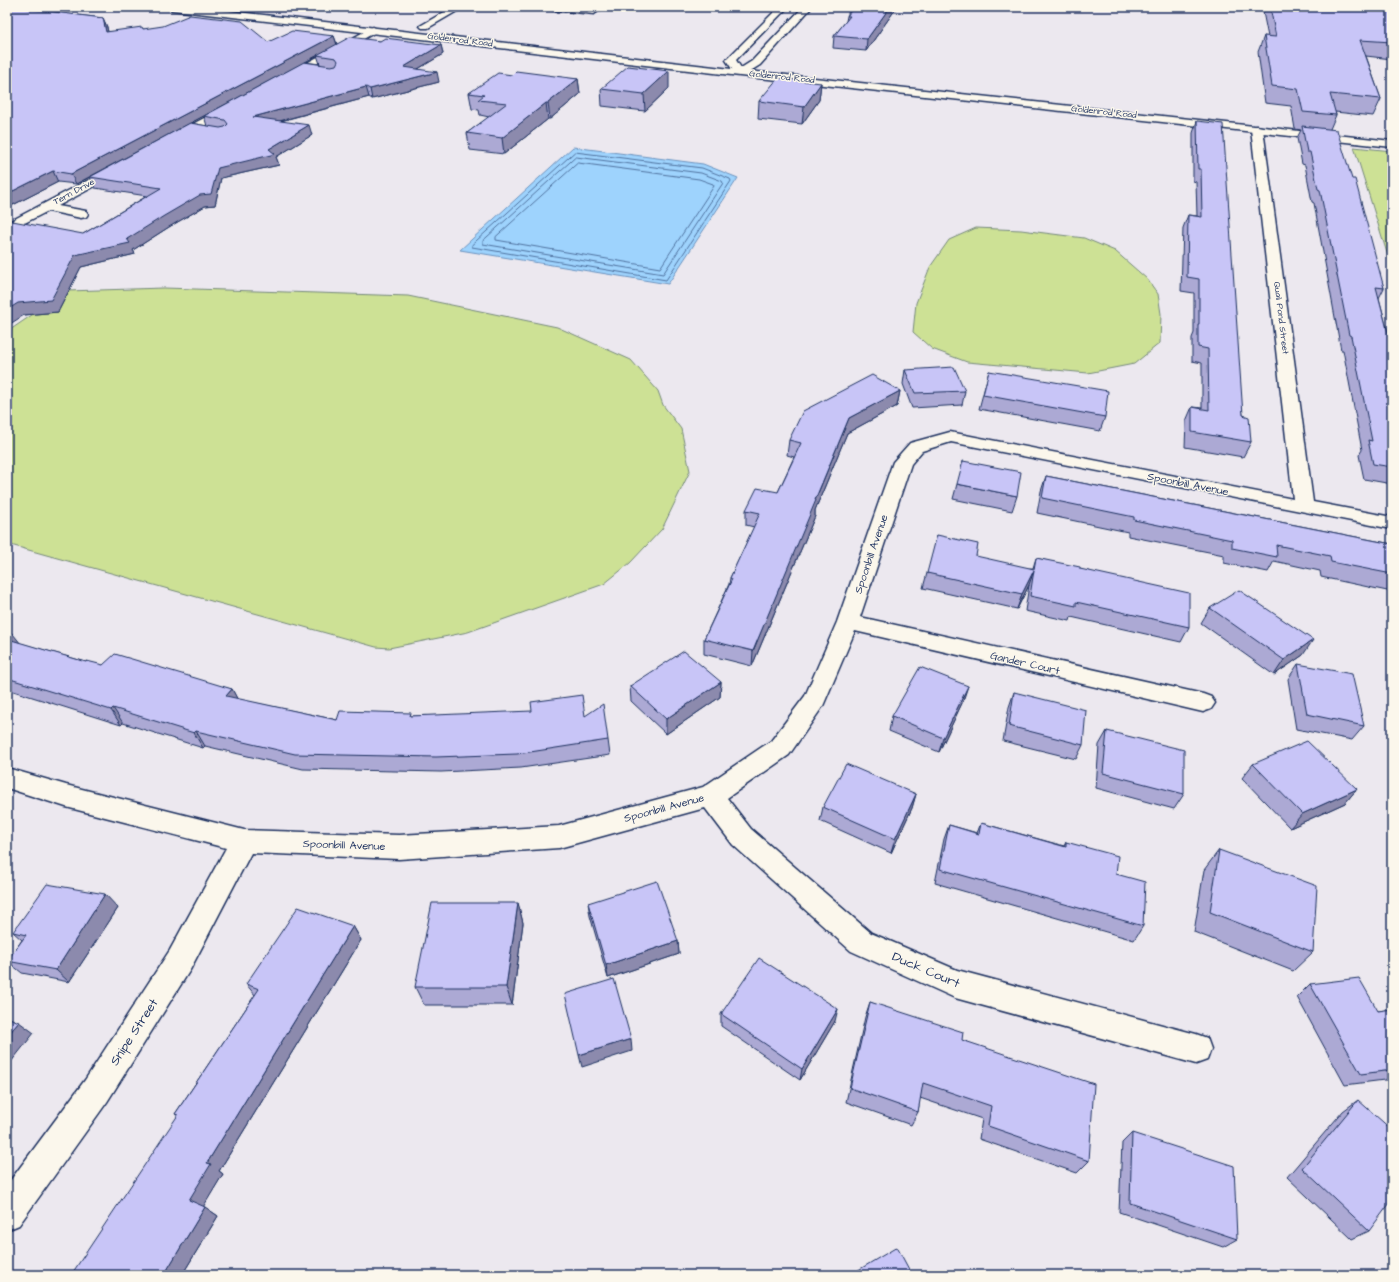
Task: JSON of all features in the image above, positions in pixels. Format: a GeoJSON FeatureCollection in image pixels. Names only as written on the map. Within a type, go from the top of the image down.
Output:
{"type":"FeatureCollection","features":[{"type":"Feature","properties":{"kind":"street","name":"Goldenrod Road"},"geometry":{"type":"LineString","coordinates":[[172,7],[375,26]]}},
{"type":"Feature","properties":{"kind":"street","name":"Goldenrod Road"},"geometry":{"type":"LineString","coordinates":[[248,7],[375,26],[740,73],[1392,144]]}},
{"type":"Feature","properties":{"kind":"street"},"geometry":{"type":"LineString","coordinates":[[425,26],[460,7]]}},
{"type":"Feature","properties":{"kind":"street"},"geometry":{"type":"LineString","coordinates":[[553,7],[594,11],[600,7]]}},
{"type":"Feature","properties":{"kind":"street"},"geometry":{"type":"LineString","coordinates":[[784,7],[731,60],[740,73],[756,63],[808,7]]}},
{"type":"Feature","properties":{"kind":"street","name":"Goldenrod Road"},"geometry":{"type":"LineString","coordinates":[[412,25],[441,28]]}},
{"type":"Feature","properties":{"kind":"street"},"geometry":{"type":"LineString","coordinates":[[278,82],[375,26]]}},
{"type":"Feature","properties":{"kind":"street","name":"Goldenrod Road"},"geometry":{"type":"LineString","coordinates":[[719,59],[771,64]]}},
{"type":"Feature","properties":{"kind":"street"},"geometry":{"type":"LineString","coordinates":[[304,67],[319,69]]}},
{"type":"Feature","properties":{"kind":"street"},"geometry":{"type":"LineString","coordinates":[[969,97],[1010,97],[1189,117],[1209,113]]}},
{"type":"Feature","properties":{"kind":"street"},"geometry":{"type":"LineString","coordinates":[[164,143],[238,103]]}},
{"type":"Feature","properties":{"kind":"street"},"geometry":{"type":"LineString","coordinates":[[1240,117],[1392,134]]}},
{"type":"Feature","properties":{"kind":"street"},"geometry":{"type":"LineString","coordinates":[[1257,129],[1287,125],[1392,137]]}},
{"type":"Feature","properties":{"kind":"street"},"geometry":{"type":"LineString","coordinates":[[191,128],[211,132]]}},
{"type":"Feature","properties":{"kind":"street","name":"Quail Pond Street"},"geometry":{"type":"LineString","coordinates":[[1257,129],[1304,507]]}},
{"type":"Feature","properties":{"kind":"street","name":"Tern Drive"},"geometry":{"type":"LineString","coordinates":[[7,228],[129,162]]}},
{"type":"Feature","properties":{"kind":"street"},"geometry":{"type":"LineString","coordinates":[[46,207],[81,214]]}},
{"type":"Feature","properties":{"kind":"street","name":"Spoonbill Avenue"},"geometry":{"type":"LineString","coordinates":[[7,778],[66,796],[244,841],[399,846],[559,837],[710,796],[780,748],[815,700],[848,622],[902,462],[916,447],[950,437],[1392,523]]}},
{"type":"Feature","properties":{"kind":"street","name":"Gander Court"},"geometry":{"type":"LineString","coordinates":[[848,622],[1203,703]]}},
{"type":"Feature","properties":{"kind":"street","name":"Duck Court"},"geometry":{"type":"LineString","coordinates":[[710,796],[742,837],[861,942],[955,984],[1196,1049]]}},
{"type":"Feature","properties":{"kind":"street","name":"Snipe Street"},"geometry":{"type":"LineString","coordinates":[[7,1213],[96,1091],[175,967],[244,841]]}},
{"type":"Feature","properties":{"kind":"green space"},"geometry":{"type":"Polygon","coordinates":[[[1354,147],[1392,151],[1392,269],[1354,147]]]}},
{"type":"Feature","properties":{"kind":"green space"},"geometry":{"type":"Polygon","coordinates":[[[976,228],[1021,230],[1084,238],[1115,251],[1147,279],[1158,294],[1161,314],[1160,343],[1134,364],[1088,373],[967,362],[932,349],[913,332],[916,303],[930,267],[949,240],[976,228]]]}},
{"type":"Feature","properties":{"kind":"green space"},"geometry":{"type":"Polygon","coordinates":[[[164,288],[408,296],[557,327],[631,360],[658,391],[663,405],[681,429],[690,471],[662,529],[630,563],[604,584],[468,632],[389,648],[376,647],[7,544],[7,332],[67,291],[164,288]]]}},
{"type":"Feature","properties":{"kind":"water"},"geometry":{"type":"Polygon","coordinates":[[[573,147],[703,164],[738,178],[668,284],[460,250],[573,147]]]}},
{"type":"Feature","properties":{"kind":"building"},"geometry":{"type":"Polygon","coordinates":[[[7,7],[103,18],[106,32],[142,27],[143,29],[163,26],[190,15],[242,21],[268,42],[292,31],[334,36],[71,174],[53,171],[7,194],[7,7]]]}},
{"type":"Feature","properties":{"kind":"building"},"geometry":{"type":"Polygon","coordinates":[[[854,7],[890,7],[867,39],[834,36],[850,16],[847,16],[854,7]]]}},
{"type":"Feature","properties":{"kind":"building"},"geometry":{"type":"Polygon","coordinates":[[[1270,7],[1392,7],[1392,42],[1360,40],[1381,99],[1330,94],[1336,115],[1303,112],[1298,89],[1272,86],[1264,36],[1276,37],[1270,7]]]}},
{"type":"Feature","properties":{"kind":"building"},"geometry":{"type":"Polygon","coordinates":[[[350,37],[380,41],[385,38],[441,45],[404,67],[437,72],[370,89],[366,87],[253,117],[309,125],[269,149],[275,154],[218,168],[211,194],[200,195],[164,216],[127,239],[130,243],[75,255],[51,300],[18,303],[7,310],[7,220],[83,234],[161,188],[90,177],[190,123],[220,128],[225,127],[228,124],[225,120],[204,116],[304,62],[331,66],[336,65],[338,61],[336,58],[317,55],[350,37]]]}},
{"type":"Feature","properties":{"kind":"building"},"geometry":{"type":"Polygon","coordinates":[[[628,66],[669,71],[644,94],[601,89],[628,66]]]}},
{"type":"Feature","properties":{"kind":"building"},"geometry":{"type":"Polygon","coordinates":[[[516,71],[578,79],[502,138],[467,133],[507,103],[478,100],[484,95],[469,93],[498,73],[512,75],[516,71]]]}},
{"type":"Feature","properties":{"kind":"building"},"geometry":{"type":"Polygon","coordinates":[[[778,78],[821,83],[804,107],[759,101],[778,78]]]}},
{"type":"Feature","properties":{"kind":"building"},"geometry":{"type":"Polygon","coordinates":[[[1197,121],[1223,124],[1243,415],[1249,417],[1251,442],[1192,432],[1192,407],[1209,410],[1208,349],[1198,347],[1199,279],[1187,277],[1188,215],[1202,217],[1201,169],[1198,169],[1197,121]]]}},
{"type":"Feature","properties":{"kind":"building"},"geometry":{"type":"Polygon","coordinates":[[[1302,126],[1337,130],[1352,179],[1355,179],[1384,288],[1376,287],[1392,348],[1392,467],[1373,464],[1368,440],[1372,441],[1351,336],[1349,335],[1320,190],[1318,189],[1310,152],[1307,152],[1302,126]]]}},
{"type":"Feature","properties":{"kind":"building"},"geometry":{"type":"Polygon","coordinates":[[[954,367],[965,391],[915,393],[905,370],[954,367]]]}},
{"type":"Feature","properties":{"kind":"building"},"geometry":{"type":"Polygon","coordinates":[[[989,371],[1108,391],[1105,417],[983,395],[989,371]]]}},
{"type":"Feature","properties":{"kind":"building"},"geometry":{"type":"Polygon","coordinates":[[[872,375],[900,391],[849,418],[753,651],[704,639],[732,579],[730,578],[760,513],[746,510],[757,488],[778,492],[801,443],[789,440],[803,411],[872,375]]]}},
{"type":"Feature","properties":{"kind":"building"},"geometry":{"type":"Polygon","coordinates":[[[963,461],[1021,472],[1017,496],[957,484],[963,461]]]}},
{"type":"Feature","properties":{"kind":"building"},"geometry":{"type":"Polygon","coordinates":[[[1046,476],[1392,544],[1392,574],[1331,562],[1330,556],[1276,545],[1277,557],[1232,548],[1232,540],[1134,520],[1134,517],[1042,498],[1046,476]]]}},
{"type":"Feature","properties":{"kind":"building"},"geometry":{"type":"Polygon","coordinates":[[[937,535],[978,544],[976,556],[1034,569],[1036,558],[1189,593],[1189,627],[1076,602],[1076,606],[1030,596],[1034,570],[1022,594],[927,573],[937,535]]]}},
{"type":"Feature","properties":{"kind":"building"},"geometry":{"type":"Polygon","coordinates":[[[1239,590],[1313,640],[1284,660],[1210,608],[1239,590]]]}},
{"type":"Feature","properties":{"kind":"building"},"geometry":{"type":"Polygon","coordinates":[[[7,632],[13,634],[8,639],[86,662],[103,665],[115,654],[232,689],[226,696],[337,720],[340,711],[411,713],[410,716],[532,711],[531,702],[582,695],[585,716],[603,704],[608,740],[517,754],[436,757],[295,754],[196,731],[194,733],[113,708],[111,710],[7,678],[7,632]]]}},
{"type":"Feature","properties":{"kind":"building"},"geometry":{"type":"Polygon","coordinates":[[[684,651],[721,682],[666,719],[630,686],[684,651]]]}},
{"type":"Feature","properties":{"kind":"building"},"geometry":{"type":"Polygon","coordinates":[[[1298,664],[1352,674],[1364,726],[1307,714],[1298,664]]]}},
{"type":"Feature","properties":{"kind":"building"},"geometry":{"type":"Polygon","coordinates":[[[920,667],[968,686],[943,738],[892,716],[920,667]]]}},
{"type":"Feature","properties":{"kind":"building"},"geometry":{"type":"Polygon","coordinates":[[[1014,692],[1086,710],[1083,745],[1009,726],[1014,692]]]}},
{"type":"Feature","properties":{"kind":"building"},"geometry":{"type":"Polygon","coordinates":[[[1107,731],[1184,750],[1184,794],[1103,773],[1107,731]]]}},
{"type":"Feature","properties":{"kind":"building"},"geometry":{"type":"Polygon","coordinates":[[[1307,741],[1357,789],[1302,814],[1253,764],[1307,741]]]}},
{"type":"Feature","properties":{"kind":"building"},"geometry":{"type":"Polygon","coordinates":[[[846,764],[916,794],[895,839],[823,807],[846,764]]]}},
{"type":"Feature","properties":{"kind":"building"},"geometry":{"type":"Polygon","coordinates":[[[981,823],[1066,847],[1066,842],[1118,856],[1116,874],[1145,882],[1143,926],[940,869],[949,825],[979,834],[981,823]]]}},
{"type":"Feature","properties":{"kind":"building"},"geometry":{"type":"Polygon","coordinates":[[[1219,850],[1317,886],[1313,952],[1210,912],[1219,850]]]}},
{"type":"Feature","properties":{"kind":"building"},"geometry":{"type":"Polygon","coordinates":[[[657,881],[678,941],[606,965],[588,903],[657,881]]]}},
{"type":"Feature","properties":{"kind":"building"},"geometry":{"type":"Polygon","coordinates":[[[47,884],[105,894],[56,970],[7,961],[26,935],[13,932],[47,884]]]}},
{"type":"Feature","properties":{"kind":"building"},"geometry":{"type":"Polygon","coordinates":[[[432,903],[518,903],[506,987],[415,987],[432,903]]]}},
{"type":"Feature","properties":{"kind":"building"},"geometry":{"type":"Polygon","coordinates":[[[298,907],[353,926],[207,1163],[211,1164],[189,1200],[205,1207],[164,1275],[71,1275],[178,1115],[175,1114],[259,989],[246,984],[298,907]]]}},
{"type":"Feature","properties":{"kind":"building"},"geometry":{"type":"Polygon","coordinates":[[[759,958],[838,1009],[802,1069],[721,1014],[759,958]]]}},
{"type":"Feature","properties":{"kind":"building"},"geometry":{"type":"Polygon","coordinates":[[[1359,978],[1378,1011],[1392,1009],[1392,1070],[1361,1074],[1310,984],[1359,978]]]}},
{"type":"Feature","properties":{"kind":"building"},"geometry":{"type":"Polygon","coordinates":[[[614,979],[631,1039],[579,1055],[565,994],[614,979]]]}},
{"type":"Feature","properties":{"kind":"building"},"geometry":{"type":"Polygon","coordinates":[[[870,1002],[963,1032],[962,1040],[1094,1084],[1089,1161],[988,1126],[991,1106],[923,1083],[918,1112],[850,1088],[870,1002]]]}},
{"type":"Feature","properties":{"kind":"building"},"geometry":{"type":"Polygon","coordinates":[[[7,1017],[19,1022],[7,1036],[7,1017]]]}},
{"type":"Feature","properties":{"kind":"building"},"geometry":{"type":"Polygon","coordinates":[[[1358,1100],[1392,1130],[1392,1200],[1369,1231],[1302,1168],[1358,1100]]]}},
{"type":"Feature","properties":{"kind":"building"},"geometry":{"type":"Polygon","coordinates":[[[1132,1133],[1234,1166],[1237,1239],[1130,1203],[1132,1133]]]}},
{"type":"Feature","properties":{"kind":"building"},"geometry":{"type":"Polygon","coordinates":[[[897,1247],[912,1275],[850,1275],[897,1247]]]}},
{"type":"Feature","properties":{"kind":"waterway"},"geometry":{"type":"LineString","coordinates":[[7,23],[50,7]]}}]}
